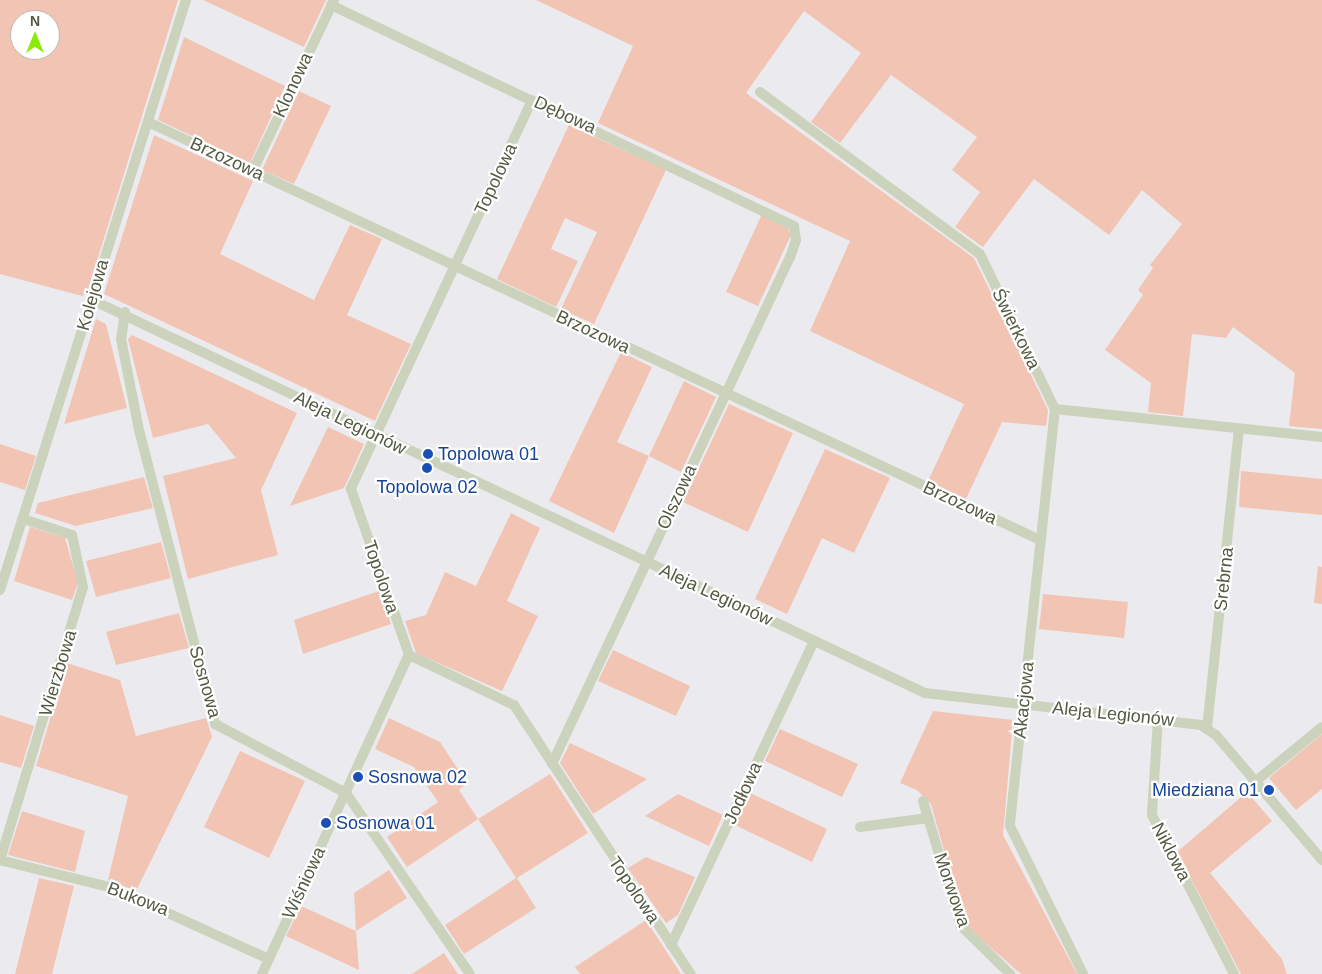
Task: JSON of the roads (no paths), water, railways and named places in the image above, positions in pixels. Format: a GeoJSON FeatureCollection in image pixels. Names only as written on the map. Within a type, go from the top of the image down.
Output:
{"type":"FeatureCollection","features":[{"type":"Feature","properties":{"kind":"street","name":"Kolejowa"},"geometry":{"type":"LineString","coordinates":[[0,590],[186,0]]}},
{"type":"Feature","properties":{"kind":"street","name":"Dębowa"},"geometry":{"type":"LineString","coordinates":[[332,2],[532,100],[787,219],[794,230]]}},
{"type":"Feature","properties":{"kind":"street","name":"Klonowa"},"geometry":{"type":"LineString","coordinates":[[253,170],[332,2]]}},
{"type":"Feature","properties":{"kind":"street","name":"Świerkowa"},"geometry":{"type":"LineString","coordinates":[[760,92],[980,254],[1055,409]]}},
{"type":"Feature","properties":{"kind":"street","name":"Topolowa"},"geometry":{"type":"LineString","coordinates":[[532,100],[377,437],[351,489],[408,656],[514,705],[691,974]]}},
{"type":"Feature","properties":{"kind":"street","name":"Brzozowa"},"geometry":{"type":"LineString","coordinates":[[148,122],[1040,540]]}},
{"type":"Feature","properties":{"kind":"street","name":"Olszowa"},"geometry":{"type":"LineString","coordinates":[[552,764],[790,257],[794,230]]}},
{"type":"Feature","properties":{"kind":"street","name":"Aleja Legionów"},"geometry":{"type":"LineString","coordinates":[[92,300],[125,312],[377,437],[925,693],[1158,719],[1207,728]]}},
{"type":"Feature","properties":{"kind":"street","name":"Sosnowa"},"geometry":{"type":"LineString","coordinates":[[125,312],[121,339],[139,430],[215,724],[346,793],[470,974]]}},
{"type":"Feature","properties":{"kind":"street"},"geometry":{"type":"LineString","coordinates":[[1055,409],[1322,437]]}},
{"type":"Feature","properties":{"kind":"street","name":"Akacjowa"},"geometry":{"type":"LineString","coordinates":[[1055,409],[1011,830],[1083,974]]}},
{"type":"Feature","properties":{"kind":"street","name":"Srebrna"},"geometry":{"type":"LineString","coordinates":[[1207,728],[1239,429]]}},
{"type":"Feature","properties":{"kind":"street","name":"Wierzbowa"},"geometry":{"type":"LineString","coordinates":[[0,860],[83,587],[72,535],[23,519]]}},
{"type":"Feature","properties":{"kind":"street","name":"Jodłowa"},"geometry":{"type":"LineString","coordinates":[[671,945],[814,641]]}},
{"type":"Feature","properties":{"kind":"street","name":"Wiśniowa"},"geometry":{"type":"LineString","coordinates":[[262,974],[408,656]]}},
{"type":"Feature","properties":{"kind":"street","name":"Niklowa"},"geometry":{"type":"LineString","coordinates":[[1158,719],[1152,815],[1234,974]]}},
{"type":"Feature","properties":{"kind":"street"},"geometry":{"type":"LineString","coordinates":[[1256,781],[1322,726]]}},
{"type":"Feature","properties":{"kind":"street"},"geometry":{"type":"LineString","coordinates":[[1207,728],[1256,781],[1322,860]]}},
{"type":"Feature","properties":{"kind":"street","name":"Morwowa"},"geometry":{"type":"LineString","coordinates":[[923,801],[961,926],[1010,974]]}},
{"type":"Feature","properties":{"kind":"street"},"geometry":{"type":"LineString","coordinates":[[860,827],[928,818]]}},
{"type":"Feature","properties":{"kind":"street","name":"Bukowa"},"geometry":{"type":"LineString","coordinates":[[0,860],[113,888],[269,959]]}},
{"type":"Feature","properties":{"kind":"place","name":"Topolowa 01"},"geometry":{"type":"Point","coordinates":[428,454]}},
{"type":"Feature","properties":{"kind":"place","name":"Topolowa 02"},"geometry":{"type":"Point","coordinates":[427,468]}},
{"type":"Feature","properties":{"kind":"place","name":"Sosnowa 02"},"geometry":{"type":"Point","coordinates":[358,777]}},
{"type":"Feature","properties":{"kind":"place","name":"Miedziana 01"},"geometry":{"type":"Point","coordinates":[1269,790]}},
{"type":"Feature","properties":{"kind":"place","name":"Sosnowa 01"},"geometry":{"type":"Point","coordinates":[326,823]}}]}
